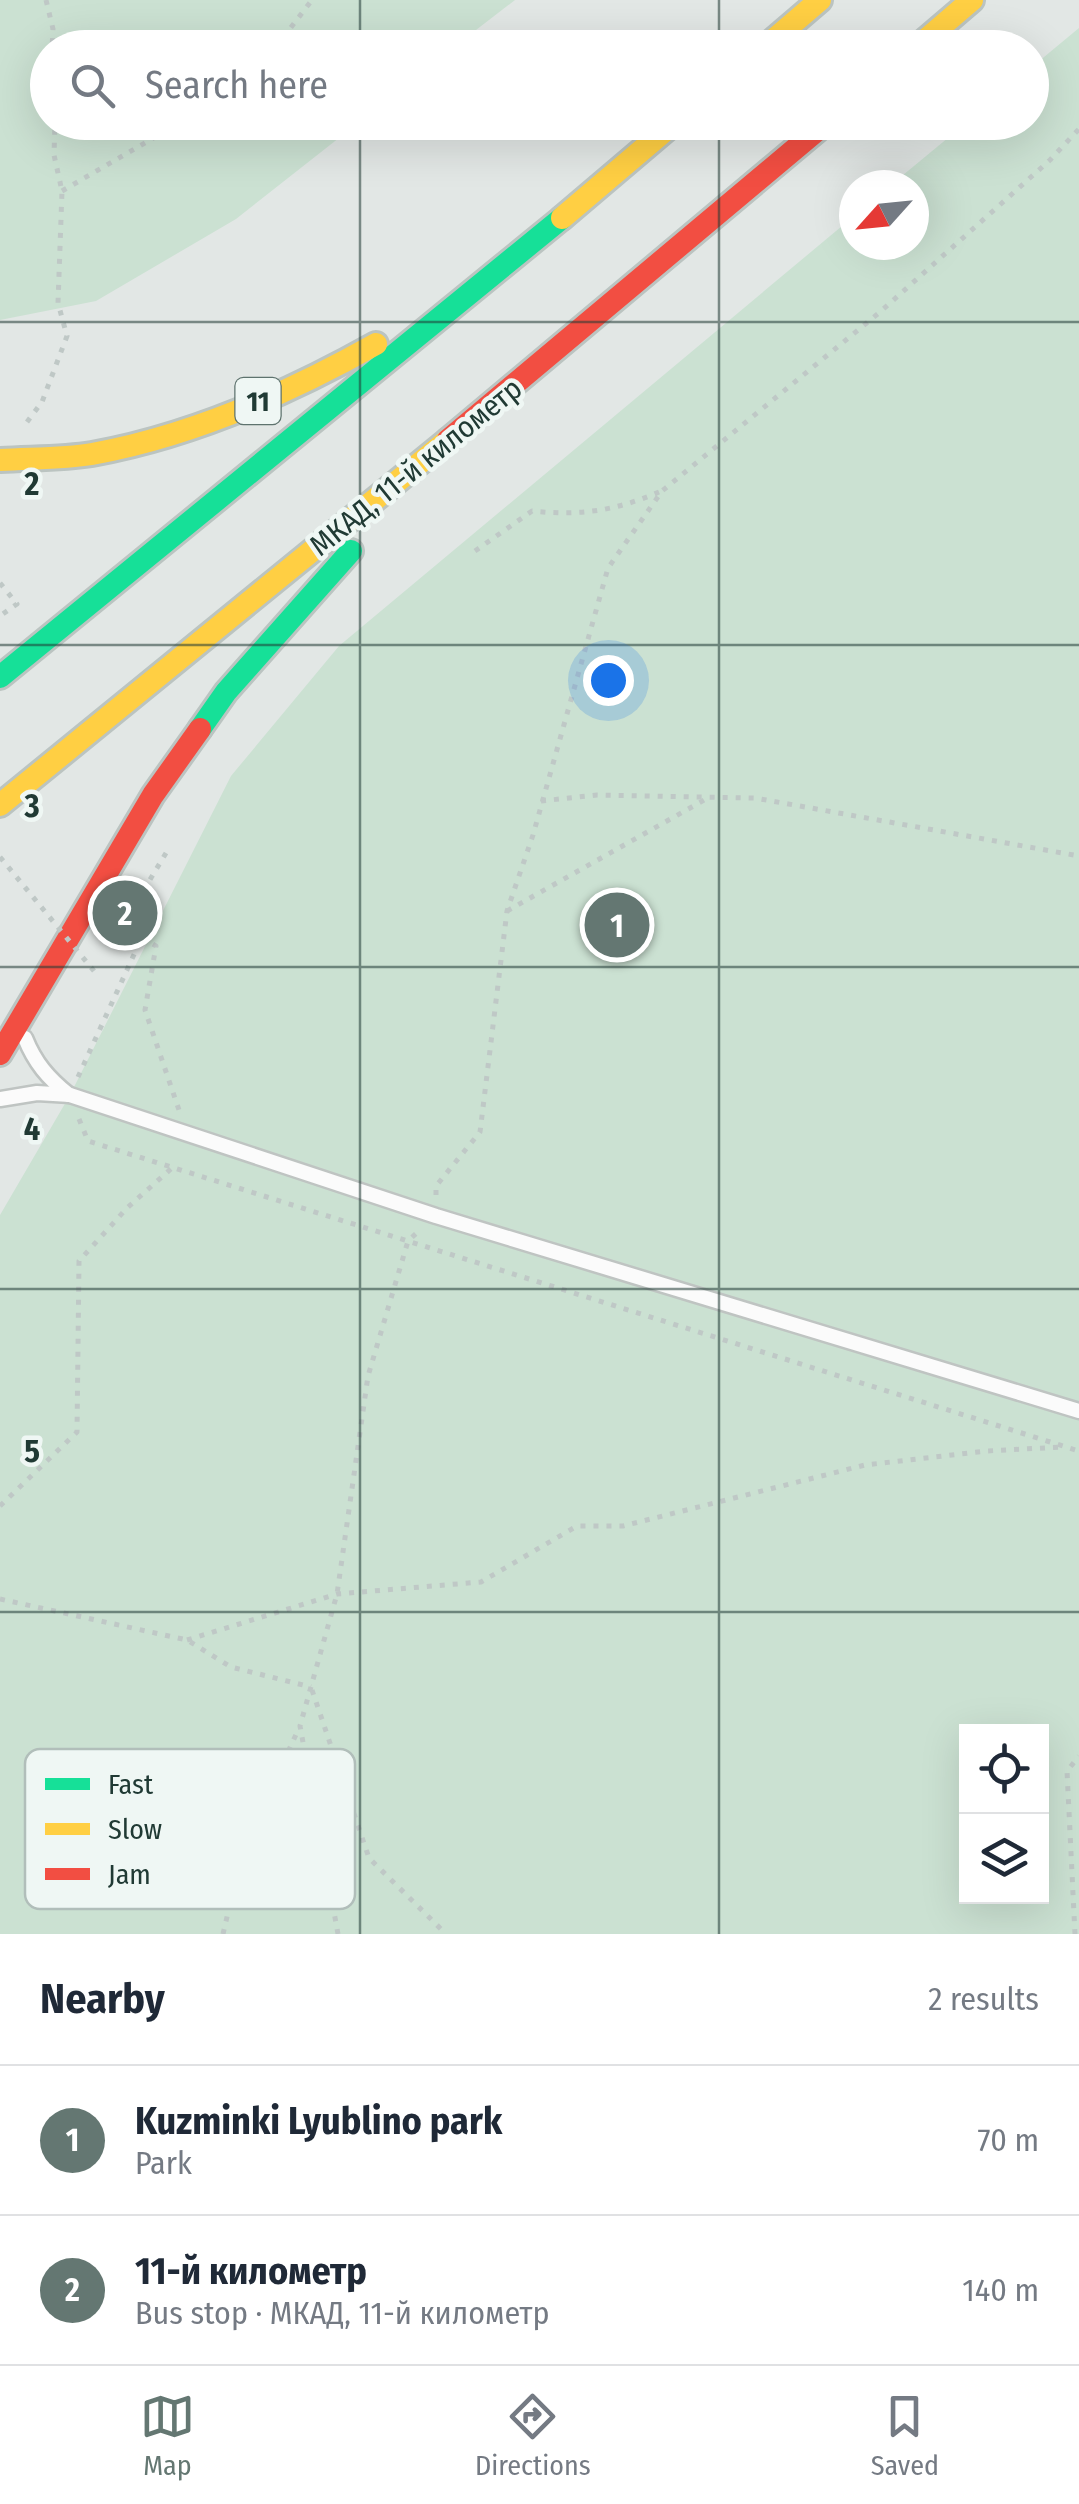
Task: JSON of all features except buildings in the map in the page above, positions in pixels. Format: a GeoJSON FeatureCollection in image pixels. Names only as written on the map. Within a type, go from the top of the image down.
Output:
{"type":"FeatureCollection","features":[{"type":"Feature","properties":{"kind":"highway"},"geometry":{"type":"LineString","coordinates":[[785,30],[820,0]]}},
{"type":"Feature","properties":{"kind":"highway"},"geometry":{"type":"LineString","coordinates":[[937,30],[972,0]]}},
{"type":"Feature","properties":{"kind":"highway"},"geometry":{"type":"LineString","coordinates":[[0,677],[654,140]]}},
{"type":"Feature","properties":{"kind":"highway","name":"МКАД, 11-й километр"},"geometry":{"type":"LineString","coordinates":[[0,805],[556,352],[806,140]]}},
{"type":"Feature","properties":{"kind":"highway","name":"11"},"geometry":{"type":"LineString","coordinates":[[0,460],[88,454],[186,432],[336,368],[492,276]]}},
{"type":"Feature","properties":{"kind":"highway"},"geometry":{"type":"LineString","coordinates":[[0,1054],[153,795],[226,692],[364,537],[556,352]]}},
{"type":"Feature","properties":{"kind":"lane"},"geometry":{"type":"LineString","coordinates":[[26,1009],[25,1038],[34,1059],[70,1095]]}},
{"type":"Feature","properties":{"kind":"lane"},"geometry":{"type":"LineString","coordinates":[[0,1099],[36,1093],[70,1095],[436,1216],[1079,1411]]}},
{"type":"Feature","properties":{"kind":"path"},"geometry":{"type":"LineString","coordinates":[[46,0],[52,30]]}},
{"type":"Feature","properties":{"kind":"path"},"geometry":{"type":"LineString","coordinates":[[288,30],[312,0]]}},
{"type":"Feature","properties":{"kind":"path"},"geometry":{"type":"LineString","coordinates":[[289,1749],[300,1726],[337,1594],[368,1376],[408,1241],[436,1216],[436,1186],[480,1132],[508,911],[608,568],[662,491],[880,312],[1050,160],[1079,129]]}},
{"type":"Feature","properties":{"kind":"path"},"geometry":{"type":"LineString","coordinates":[[21,429],[42,402],[67,336],[58,303],[62,192],[54,140]]}},
{"type":"Feature","properties":{"kind":"path"},"geometry":{"type":"LineString","coordinates":[[62,192],[151,140]]}},
{"type":"Feature","properties":{"kind":"path"},"geometry":{"type":"LineString","coordinates":[[474,551],[532,511],[572,515],[631,504],[662,491]]}},
{"type":"Feature","properties":{"kind":"path"},"geometry":{"type":"LineString","coordinates":[[0,583],[17,604],[0,616]]}},
{"type":"Feature","properties":{"kind":"path"},"geometry":{"type":"LineString","coordinates":[[541,801],[597,794],[755,798],[1079,856]]}},
{"type":"Feature","properties":{"kind":"path"},"geometry":{"type":"LineString","coordinates":[[508,911],[709,797]]}},
{"type":"Feature","properties":{"kind":"path"},"geometry":{"type":"LineString","coordinates":[[0,857],[94,971]]}},
{"type":"Feature","properties":{"kind":"path"},"geometry":{"type":"LineString","coordinates":[[123,925],[156,946],[145,1010],[187,1134]]}},
{"type":"Feature","properties":{"kind":"path"},"geometry":{"type":"LineString","coordinates":[[142,937],[70,1095],[88,1140],[1079,1450]]}},
{"type":"Feature","properties":{"kind":"path"},"geometry":{"type":"LineString","coordinates":[[0,1506],[77,1432],[79,1260],[173,1167]]}},
{"type":"Feature","properties":{"kind":"path"},"geometry":{"type":"LineString","coordinates":[[187,1640],[337,1594],[480,1582],[577,1526],[622,1526],[865,1465],[1065,1447]]}},
{"type":"Feature","properties":{"kind":"path"},"geometry":{"type":"LineString","coordinates":[[0,1599],[187,1640],[232,1667],[311,1687]]}},
{"type":"Feature","properties":{"kind":"path"},"geometry":{"type":"LineString","coordinates":[[311,1687],[332,1749]]}},
{"type":"Feature","properties":{"kind":"path"},"geometry":{"type":"LineString","coordinates":[[300,1726],[304,1749]]}},
{"type":"Feature","properties":{"kind":"path"},"geometry":{"type":"LineString","coordinates":[[1075,1934],[1068,1771],[1079,1756]]}},
{"type":"Feature","properties":{"kind":"path"},"geometry":{"type":"LineString","coordinates":[[355,1817],[369,1858],[446,1934]]}},
{"type":"Feature","properties":{"kind":"path"},"geometry":{"type":"LineString","coordinates":[[223,1934],[229,1909]]}},
{"type":"Feature","properties":{"kind":"path"},"geometry":{"type":"LineString","coordinates":[[333,1909],[338,1934]]}},
{"type":"Feature","properties":{"kind":"green space"},"geometry":{"type":"Polygon","coordinates":[[[0,0],[515,0],[476,30],[30,30],[30,140],[336,140],[236,219],[96,301],[0,320],[0,0]]]}},
{"type":"Feature","properties":{"kind":"green space"},"geometry":{"type":"Polygon","coordinates":[[[1079,28],[1079,1934],[0,1934],[0,1215],[70,1095],[231,776],[339,646],[839,229],[839,260],[929,260],[929,170],[909,170],[945,140],[1049,140],[1049,53],[1079,28]]]}},
{"type":"Feature","properties":{"kind":"traffic: fast"},"geometry":{"type":"LineString","coordinates":[[0,677],[562,218]]}},
{"type":"Feature","properties":{"kind":"traffic: fast"},"geometry":{"type":"LineString","coordinates":[[200,729],[226,692],[351,551]]}},
{"type":"Feature","properties":{"kind":"traffic: slow"},"geometry":{"type":"LineString","coordinates":[[785,30],[820,0]]}},
{"type":"Feature","properties":{"kind":"traffic: slow"},"geometry":{"type":"LineString","coordinates":[[937,30],[972,0]]}},
{"type":"Feature","properties":{"kind":"traffic: slow"},"geometry":{"type":"LineString","coordinates":[[562,218],[654,140]]}},
{"type":"Feature","properties":{"kind":"traffic: slow"},"geometry":{"type":"LineString","coordinates":[[0,460],[92,454],[166,436],[273,396],[376,344]]}},
{"type":"Feature","properties":{"kind":"traffic: slow"},"geometry":{"type":"LineString","coordinates":[[0,805],[448,440]]}},
{"type":"Feature","properties":{"kind":"traffic: jam"},"geometry":{"type":"LineString","coordinates":[[448,440],[806,140]]}},
{"type":"Feature","properties":{"kind":"traffic: jam"},"geometry":{"type":"LineString","coordinates":[[0,1054],[153,795],[200,729]]}},
{"type":"Feature","properties":{"kind":"place","name":"11-й километр"},"geometry":{"type":"Point","coordinates":[125,913]}},
{"type":"Feature","properties":{"kind":"place","name":"Kuzminki Lyublino park"},"geometry":{"type":"Point","coordinates":[617,925]}}]}
